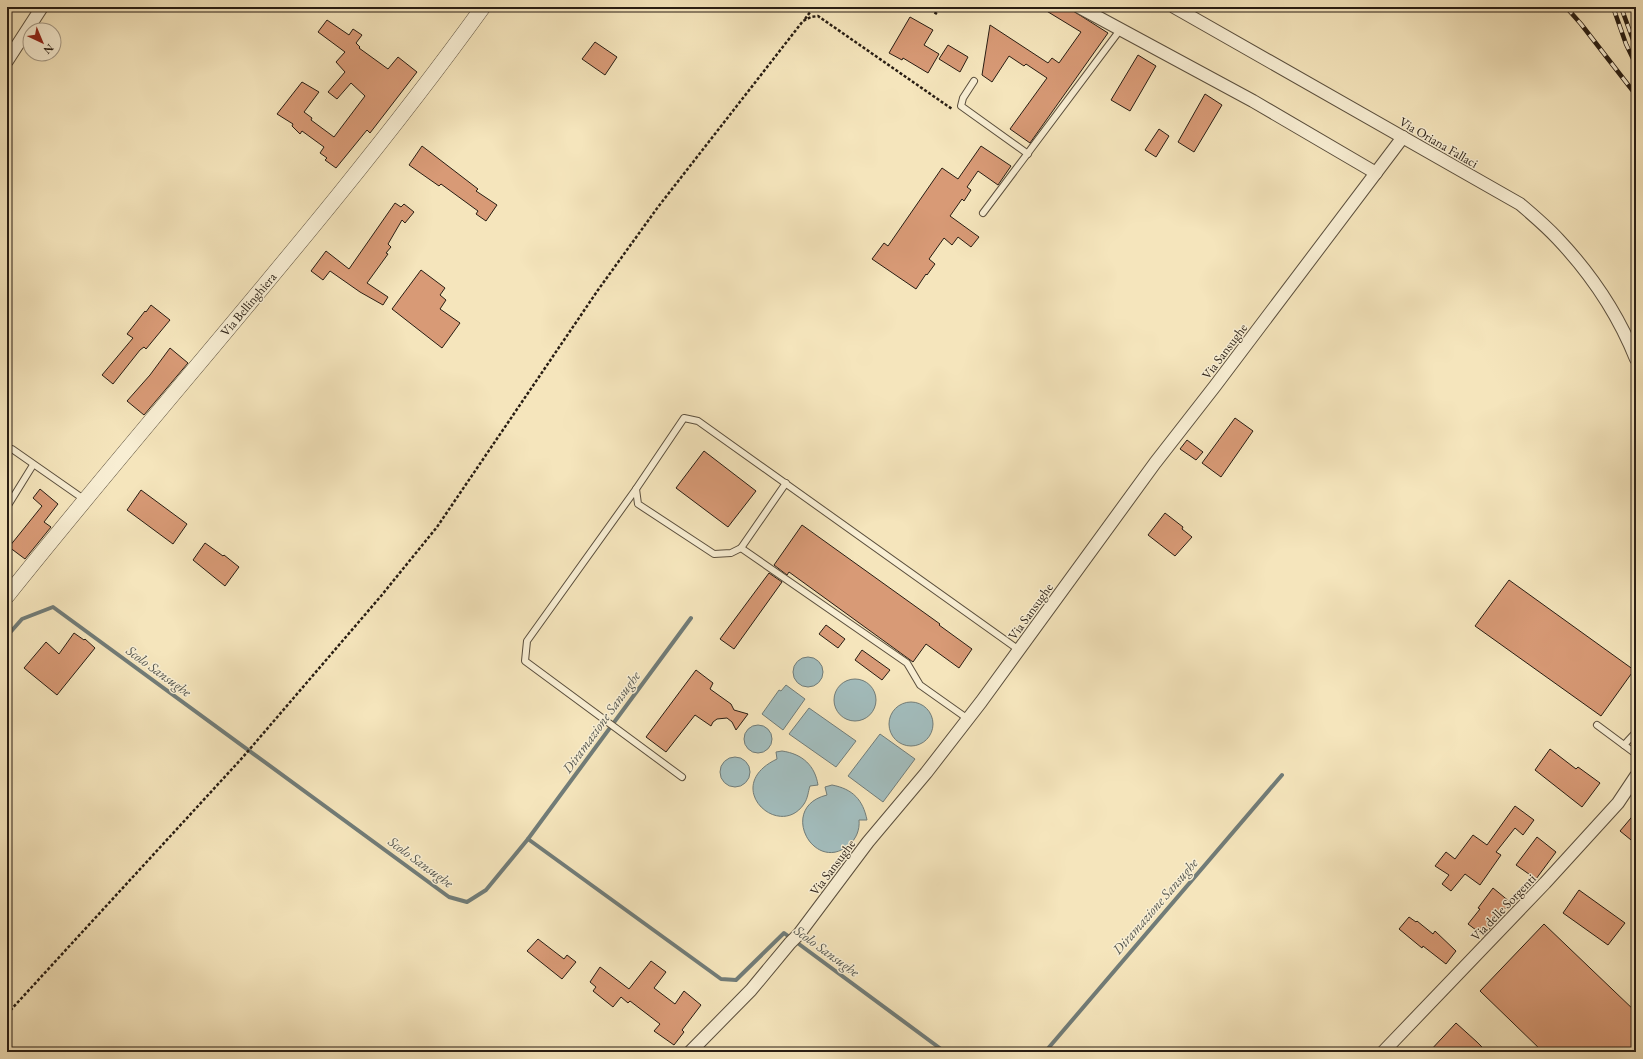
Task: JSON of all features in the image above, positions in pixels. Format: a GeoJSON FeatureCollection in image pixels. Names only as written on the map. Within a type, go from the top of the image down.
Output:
{"type":"FeatureCollection","features":[{"type":"Feature","properties":{"kind":"street"},"geometry":{"type":"LineString","coordinates":[[7,61],[42,7]]}},
{"type":"Feature","properties":{"kind":"street","name":"Via Bellinghiera"},"geometry":{"type":"LineString","coordinates":[[7,596],[313,226],[400,117],[483,7]]}},
{"type":"Feature","properties":{"kind":"street"},"geometry":{"type":"LineString","coordinates":[[1079,7],[1253,101],[1376,173]]}},
{"type":"Feature","properties":{"kind":"street","name":"Via Oriana Fallaci"},"geometry":{"type":"LineString","coordinates":[[1174,7],[1520,204],[1558,239],[1601,291],[1618,320],[1636,359]]}},
{"type":"Feature","properties":{"kind":"street","name":"Via Sansughe"},"geometry":{"type":"LineString","coordinates":[[690,1052],[751,990],[799,934],[868,842],[926,773],[1020,650],[1155,463],[1403,137]]}},
{"type":"Feature","properties":{"kind":"street","name":"Via delle Sorgenti"},"geometry":{"type":"LineString","coordinates":[[1382,1052],[1545,883],[1618,803],[1636,776]]}},
{"type":"Feature","properties":{"kind":"lane"},"geometry":{"type":"LineString","coordinates":[[983,213],[1120,30]]}},
{"type":"Feature","properties":{"kind":"lane"},"geometry":{"type":"LineString","coordinates":[[974,81],[963,98],[961,106],[1028,154]]}},
{"type":"Feature","properties":{"kind":"lane"},"geometry":{"type":"LineString","coordinates":[[682,777],[525,662],[527,641],[636,489],[684,418],[698,421],[1020,650]]}},
{"type":"Feature","properties":{"kind":"lane"},"geometry":{"type":"LineString","coordinates":[[7,449],[12,449],[85,500]]}},
{"type":"Feature","properties":{"kind":"lane"},"geometry":{"type":"LineString","coordinates":[[7,507],[33,465]]}},
{"type":"Feature","properties":{"kind":"lane"},"geometry":{"type":"LineString","coordinates":[[636,489],[638,504],[714,554],[730,553],[741,548],[786,483]]}},
{"type":"Feature","properties":{"kind":"lane"},"geometry":{"type":"LineString","coordinates":[[741,548],[907,664],[920,685],[968,719]]}},
{"type":"Feature","properties":{"kind":"lane"},"geometry":{"type":"LineString","coordinates":[[1597,725],[1636,754]]}},
{"type":"Feature","properties":{"kind":"lane"},"geometry":{"type":"LineString","coordinates":[[1624,745],[1636,732]]}},
{"type":"Feature","properties":{"kind":"path"},"geometry":{"type":"LineString","coordinates":[[7,1014],[243,757],[381,596],[437,527],[598,290],[658,207],[814,7]]}},
{"type":"Feature","properties":{"kind":"path"},"geometry":{"type":"LineString","coordinates":[[926,7],[937,14]]}},
{"type":"Feature","properties":{"kind":"path"},"geometry":{"type":"LineString","coordinates":[[803,21],[811,17],[818,16],[952,109],[961,106]]}},
{"type":"Feature","properties":{"kind":"water"},"geometry":{"type":"Polygon","coordinates":[[[808,657],[819,661],[823,672],[819,683],[808,687],[797,683],[793,672],[797,661],[808,657]]]}},
{"type":"Feature","properties":{"kind":"water"},"geometry":{"type":"Polygon","coordinates":[[[851,679],[859,679],[867,682],[873,688],[876,700],[873,712],[867,718],[859,721],[851,721],[843,718],[837,712],[834,704],[834,696],[837,688],[843,682],[851,679]]]}},
{"type":"Feature","properties":{"kind":"water"},"geometry":{"type":"Polygon","coordinates":[[[786,685],[805,699],[783,730],[762,714],[779,690],[781,691],[786,685]]]}},
{"type":"Feature","properties":{"kind":"water"},"geometry":{"type":"Polygon","coordinates":[[[911,702],[923,706],[929,712],[933,724],[929,736],[923,742],[911,746],[899,742],[893,736],[889,724],[893,712],[899,706],[911,702]]]}},
{"type":"Feature","properties":{"kind":"water"},"geometry":{"type":"Polygon","coordinates":[[[809,708],[856,741],[836,767],[789,734],[809,708]]]}},
{"type":"Feature","properties":{"kind":"water"},"geometry":{"type":"Polygon","coordinates":[[[758,725],[768,729],[772,739],[768,749],[758,753],[748,749],[744,739],[748,729],[758,725]]]}},
{"type":"Feature","properties":{"kind":"water"},"geometry":{"type":"Polygon","coordinates":[[[880,734],[915,759],[883,802],[848,776],[880,734]]]}},
{"type":"Feature","properties":{"kind":"water"},"geometry":{"type":"Polygon","coordinates":[[[782,751],[796,755],[807,762],[814,772],[818,785],[810,786],[804,804],[793,814],[781,816],[769,813],[760,806],[754,795],[754,783],[761,770],[777,759],[776,752],[782,751]]]}},
{"type":"Feature","properties":{"kind":"water"},"geometry":{"type":"Polygon","coordinates":[[[735,757],[746,761],[750,772],[746,783],[735,787],[724,783],[720,772],[724,761],[735,757]]]}},
{"type":"Feature","properties":{"kind":"water"},"geometry":{"type":"Polygon","coordinates":[[[832,785],[846,789],[856,796],[863,807],[867,820],[859,820],[857,834],[849,845],[836,852],[824,852],[813,846],[806,836],[803,824],[804,812],[812,802],[827,795],[825,787],[832,785]]]}},
{"type":"Feature","properties":{"kind":"building"},"geometry":{"type":"Polygon","coordinates":[[[1040,7],[1067,7],[1108,33],[1030,143],[1010,129],[1047,78],[1026,64],[1024,66],[1009,56],[992,82],[982,75],[990,25],[1048,63],[1052,58],[1059,63],[1081,32],[1040,7]]]}},
{"type":"Feature","properties":{"kind":"building"},"geometry":{"type":"Polygon","coordinates":[[[910,17],[933,30],[924,45],[939,54],[928,73],[903,58],[902,60],[889,53],[910,17]]]}},
{"type":"Feature","properties":{"kind":"building"},"geometry":{"type":"Polygon","coordinates":[[[327,20],[349,35],[353,29],[362,35],[356,43],[360,47],[359,48],[388,69],[398,57],[417,72],[370,133],[367,130],[336,168],[325,160],[327,158],[320,153],[324,147],[302,131],[300,134],[292,126],[293,124],[277,114],[302,82],[319,92],[304,112],[312,118],[311,120],[334,137],[365,96],[351,83],[337,99],[328,92],[345,72],[336,62],[345,52],[318,32],[327,20]]]}},
{"type":"Feature","properties":{"kind":"building"},"geometry":{"type":"Polygon","coordinates":[[[595,42],[617,57],[605,75],[582,59],[595,42]]]}},
{"type":"Feature","properties":{"kind":"building"},"geometry":{"type":"Polygon","coordinates":[[[948,45],[968,57],[960,72],[939,59],[948,45]]]}},
{"type":"Feature","properties":{"kind":"building"},"geometry":{"type":"Polygon","coordinates":[[[1138,55],[1156,66],[1130,111],[1111,100],[1138,55]]]}},
{"type":"Feature","properties":{"kind":"building"},"geometry":{"type":"Polygon","coordinates":[[[1205,94],[1222,105],[1194,152],[1178,142],[1205,94]]]}},
{"type":"Feature","properties":{"kind":"building"},"geometry":{"type":"Polygon","coordinates":[[[1159,129],[1169,136],[1156,157],[1145,150],[1159,129]]]}},
{"type":"Feature","properties":{"kind":"building"},"geometry":{"type":"Polygon","coordinates":[[[422,146],[478,189],[476,191],[497,205],[486,221],[476,214],[478,211],[441,184],[439,186],[409,165],[422,146]]]}},
{"type":"Feature","properties":{"kind":"building"},"geometry":{"type":"Polygon","coordinates":[[[981,146],[1011,166],[998,185],[978,171],[967,187],[971,190],[964,201],[962,199],[950,216],[979,237],[971,247],[958,237],[952,245],[944,238],[929,259],[935,264],[916,289],[872,259],[884,243],[888,246],[942,168],[958,179],[981,146]]]}},
{"type":"Feature","properties":{"kind":"building"},"geometry":{"type":"Polygon","coordinates":[[[395,203],[401,207],[404,204],[414,212],[405,223],[402,220],[388,244],[391,247],[386,253],[388,254],[367,283],[388,297],[383,305],[360,292],[330,271],[323,280],[311,271],[326,251],[349,269],[395,203]]]}},
{"type":"Feature","properties":{"kind":"building"},"geometry":{"type":"Polygon","coordinates":[[[421,270],[445,288],[440,295],[446,300],[440,309],[460,323],[442,348],[392,309],[421,270]]]}},
{"type":"Feature","properties":{"kind":"building"},"geometry":{"type":"Polygon","coordinates":[[[151,305],[170,320],[146,349],[144,347],[140,350],[113,384],[102,375],[133,338],[127,334],[151,305]]]}},
{"type":"Feature","properties":{"kind":"building"},"geometry":{"type":"Polygon","coordinates":[[[170,348],[188,363],[144,415],[127,401],[150,375],[170,348]]]}},
{"type":"Feature","properties":{"kind":"building"},"geometry":{"type":"Polygon","coordinates":[[[1235,418],[1253,431],[1221,477],[1202,463],[1235,418]]]}},
{"type":"Feature","properties":{"kind":"building"},"geometry":{"type":"Polygon","coordinates":[[[1187,440],[1203,452],[1196,460],[1180,449],[1187,440]]]}},
{"type":"Feature","properties":{"kind":"building"},"geometry":{"type":"Polygon","coordinates":[[[704,451],[756,491],[728,527],[676,488],[704,451]]]}},
{"type":"Feature","properties":{"kind":"building"},"geometry":{"type":"Polygon","coordinates":[[[40,489],[58,504],[44,522],[51,527],[25,559],[9,547],[42,506],[33,498],[40,489]]]}},
{"type":"Feature","properties":{"kind":"building"},"geometry":{"type":"Polygon","coordinates":[[[141,490],[187,524],[173,544],[127,510],[141,490]]]}},
{"type":"Feature","properties":{"kind":"building"},"geometry":{"type":"Polygon","coordinates":[[[1165,513],[1183,527],[1182,529],[1192,537],[1175,556],[1148,535],[1165,513]]]}},
{"type":"Feature","properties":{"kind":"building"},"geometry":{"type":"Polygon","coordinates":[[[802,525],[940,624],[939,625],[972,649],[959,668],[926,644],[913,662],[789,572],[787,575],[774,565],[802,525]]]}},
{"type":"Feature","properties":{"kind":"building"},"geometry":{"type":"Polygon","coordinates":[[[205,543],[239,567],[225,586],[193,560],[205,543]]]}},
{"type":"Feature","properties":{"kind":"building"},"geometry":{"type":"Polygon","coordinates":[[[769,573],[782,582],[734,649],[720,639],[769,573]]]}},
{"type":"Feature","properties":{"kind":"building"},"geometry":{"type":"Polygon","coordinates":[[[1509,580],[1634,670],[1601,716],[1475,626],[1509,580]]]}},
{"type":"Feature","properties":{"kind":"building"},"geometry":{"type":"Polygon","coordinates":[[[826,625],[845,639],[838,648],[819,634],[826,625]]]}},
{"type":"Feature","properties":{"kind":"building"},"geometry":{"type":"Polygon","coordinates":[[[74,633],[84,640],[85,639],[95,648],[57,695],[24,668],[46,642],[59,654],[74,633]]]}},
{"type":"Feature","properties":{"kind":"building"},"geometry":{"type":"Polygon","coordinates":[[[862,650],[890,670],[882,680],[855,660],[862,650]]]}},
{"type":"Feature","properties":{"kind":"building"},"geometry":{"type":"Polygon","coordinates":[[[696,670],[713,683],[710,689],[731,704],[734,710],[748,714],[736,730],[732,722],[727,718],[717,719],[711,726],[695,715],[666,752],[646,737],[696,670]]]}},
{"type":"Feature","properties":{"kind":"building"},"geometry":{"type":"Polygon","coordinates":[[[1550,749],[1576,769],[1578,767],[1600,783],[1582,807],[1535,770],[1550,749]]]}},
{"type":"Feature","properties":{"kind":"building"},"geometry":{"type":"Polygon","coordinates":[[[1515,806],[1534,820],[1523,835],[1515,828],[1496,852],[1501,855],[1480,885],[1465,874],[1451,891],[1442,884],[1449,875],[1435,866],[1446,852],[1455,859],[1473,835],[1487,845],[1515,806]]]}},
{"type":"Feature","properties":{"kind":"building"},"geometry":{"type":"Polygon","coordinates":[[[1636,812],[1636,844],[1620,831],[1636,812]]]}},
{"type":"Feature","properties":{"kind":"building"},"geometry":{"type":"Polygon","coordinates":[[[1537,837],[1556,852],[1536,879],[1516,865],[1537,837]]]}},
{"type":"Feature","properties":{"kind":"building"},"geometry":{"type":"Polygon","coordinates":[[[1493,888],[1510,902],[1484,936],[1468,924],[1480,909],[1478,908],[1493,888]]]}},
{"type":"Feature","properties":{"kind":"building"},"geometry":{"type":"Polygon","coordinates":[[[1579,890],[1625,923],[1608,945],[1563,913],[1579,890]]]}},
{"type":"Feature","properties":{"kind":"building"},"geometry":{"type":"Polygon","coordinates":[[[1409,917],[1416,922],[1417,921],[1433,934],[1435,931],[1456,951],[1446,964],[1423,946],[1422,948],[1399,929],[1409,917]]]}},
{"type":"Feature","properties":{"kind":"building"},"geometry":{"type":"Polygon","coordinates":[[[1544,924],[1636,1012],[1636,1052],[1543,1052],[1480,991],[1544,924]]]}},
{"type":"Feature","properties":{"kind":"building"},"geometry":{"type":"Polygon","coordinates":[[[538,939],[564,959],[567,955],[576,962],[562,979],[527,951],[538,939]]]}},
{"type":"Feature","properties":{"kind":"building"},"geometry":{"type":"Polygon","coordinates":[[[651,961],[666,972],[654,988],[675,1004],[684,991],[701,1005],[682,1030],[684,1032],[674,1045],[654,1031],[660,1024],[630,1001],[628,1003],[621,997],[613,1007],[593,991],[596,987],[590,982],[600,967],[629,989],[651,961]]]}},
{"type":"Feature","properties":{"kind":"building"},"geometry":{"type":"Polygon","coordinates":[[[1456,1023],[1477,1042],[1487,1052],[1429,1052],[1456,1023]]]}},
{"type":"Feature","properties":{"kind":"waterway","name":"Scolo Sansughe"},"geometry":{"type":"LineString","coordinates":[[7,636],[22,619],[53,607],[449,897],[467,902],[486,890],[528,839],[721,979],[736,980],[784,933],[945,1052]]}},
{"type":"Feature","properties":{"kind":"waterway","name":"Diramazione Sansughe"},"geometry":{"type":"LineString","coordinates":[[528,839],[691,618]]}},
{"type":"Feature","properties":{"kind":"waterway","name":"Diramazione Sansughe"},"geometry":{"type":"LineString","coordinates":[[1045,1052],[1282,775]]}},
{"type":"Feature","properties":{"kind":"railway"},"geometry":{"type":"LineString","coordinates":[[1566,7],[1636,95]]}},
{"type":"Feature","properties":{"kind":"railway"},"geometry":{"type":"LineString","coordinates":[[1613,7],[1626,44],[1636,65]]}},
{"type":"Feature","properties":{"kind":"railway"},"geometry":{"type":"LineString","coordinates":[[1621,7],[1636,48]]}}]}
